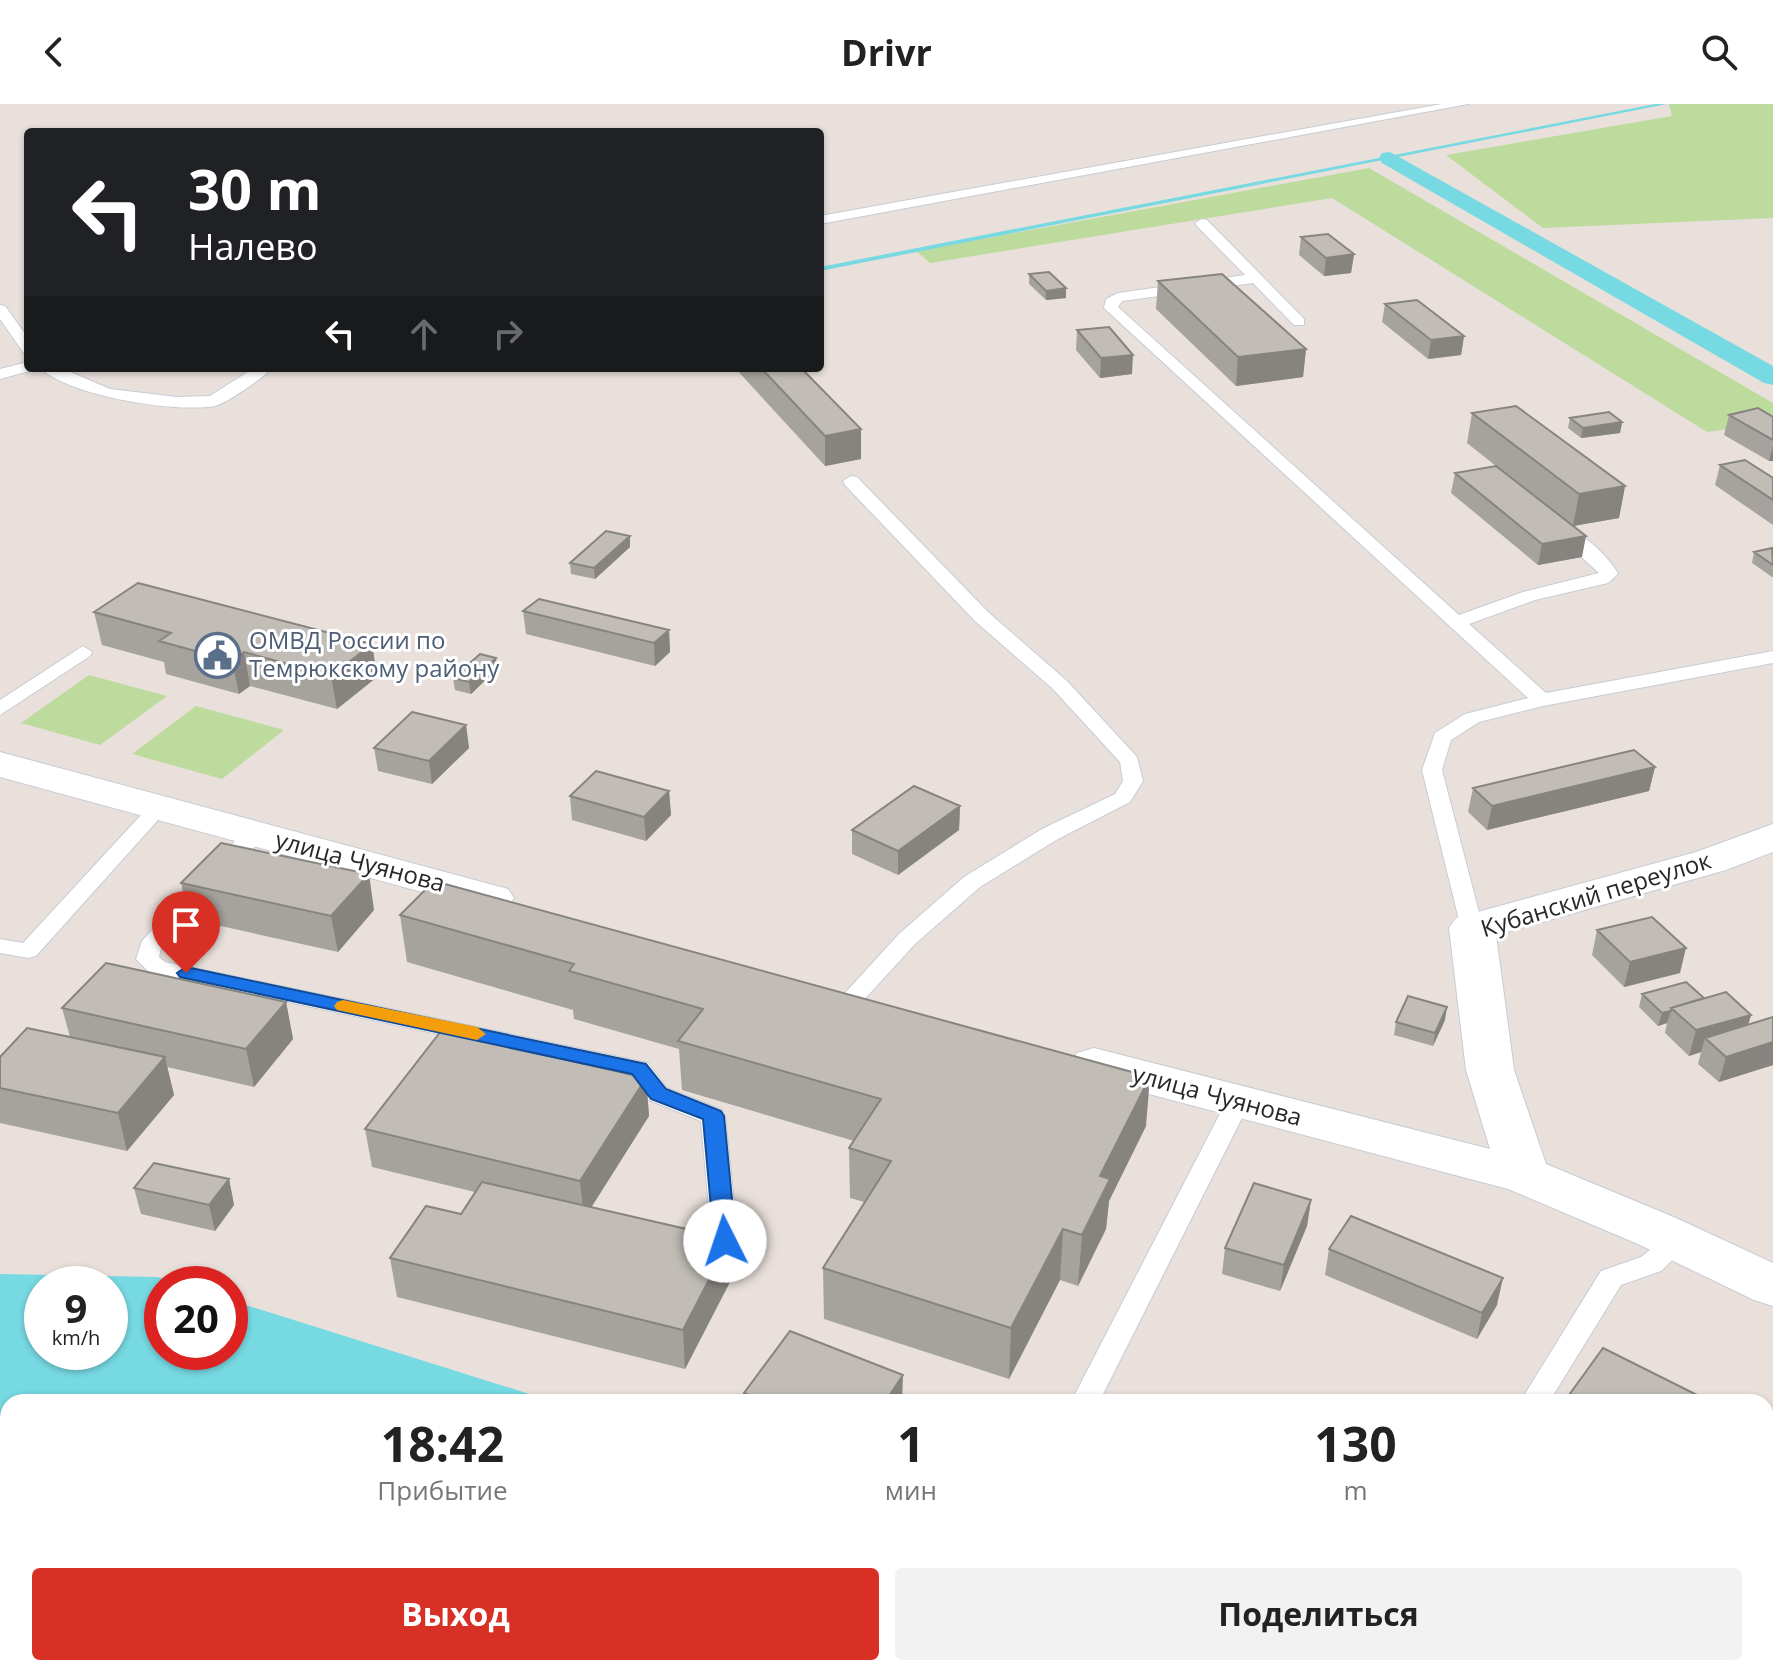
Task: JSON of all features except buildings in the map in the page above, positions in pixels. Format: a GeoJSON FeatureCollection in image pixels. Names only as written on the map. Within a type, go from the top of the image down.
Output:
{"type":"FeatureCollection","features":[{"type":"Feature","properties":{"kind":"street","name":"улица Чуянова"},"geometry":{"type":"LineString","coordinates":[[0,764],[531,909]]}},
{"type":"Feature","properties":{"kind":"street","name":"Кубанский переулок"},"geometry":{"type":"LineString","coordinates":[[1524,1175],[1490,1070],[1472,928],[1682,870],[1773,837]]}},
{"type":"Feature","properties":{"kind":"street"},"geometry":{"type":"LineString","coordinates":[[807,986],[900,1011]]}},
{"type":"Feature","properties":{"kind":"street","name":"улица Чуянова"},"geometry":{"type":"LineString","coordinates":[[1054,1053],[1524,1175],[1773,1286]]}},
{"type":"Feature","properties":{"kind":"lane"},"geometry":{"type":"LineString","coordinates":[[824,219],[1462,104]]}},
{"type":"Feature","properties":{"kind":"lane"},"geometry":{"type":"LineString","coordinates":[[1202,223],[1299,322]]}},
{"type":"Feature","properties":{"kind":"lane"},"geometry":{"type":"LineString","coordinates":[[1256,278],[1118,297],[1111,302],[1111,308],[1542,700]]}},
{"type":"Feature","properties":{"kind":"lane"},"geometry":{"type":"LineString","coordinates":[[0,309],[24,343]]}},
{"type":"Feature","properties":{"kind":"lane"},"geometry":{"type":"LineString","coordinates":[[0,374],[24,368]]}},
{"type":"Feature","properties":{"kind":"lane"},"geometry":{"type":"LineString","coordinates":[[57,372],[107,393],[177,402],[214,401],[258,372]]}},
{"type":"Feature","properties":{"kind":"lane"},"geometry":{"type":"LineString","coordinates":[[851,481],[982,617],[1060,685],[1130,761],[1133,781],[1123,798],[1050,834],[972,882],[907,939],[853,998]]}},
{"type":"Feature","properties":{"kind":"lane"},"geometry":{"type":"LineString","coordinates":[[1457,622],[1529,596],[1602,579],[1609,574],[1605,565],[1543,515]]}},
{"type":"Feature","properties":{"kind":"lane"},"geometry":{"type":"LineString","coordinates":[[0,709],[83,652]]}},
{"type":"Feature","properties":{"kind":"lane"},"geometry":{"type":"LineString","coordinates":[[1472,928],[1432,770],[1442,737],[1472,718],[1542,700],[1773,657]]}},
{"type":"Feature","properties":{"kind":"lane"},"geometry":{"type":"LineString","coordinates":[[0,946],[28,951],[159,807]]}},
{"type":"Feature","properties":{"kind":"lane"},"geometry":{"type":"LineString","coordinates":[[255,833],[150,946],[147,959],[157,967],[639,1069],[658,1094],[713,1116],[725,1241]]}},
{"type":"Feature","properties":{"kind":"lane"},"geometry":{"type":"LineString","coordinates":[[1089,1394],[1238,1102]]}},
{"type":"Feature","properties":{"kind":"lane"},"geometry":{"type":"LineString","coordinates":[[1539,1394],[1611,1278],[1651,1264],[1678,1242]]}},
{"type":"Feature","properties":{"kind":"green space"},"geometry":{"type":"Polygon","coordinates":[[[1669,104],[1773,104],[1773,218],[1543,228],[1446,155],[1672,116],[1669,104]]]}},
{"type":"Feature","properties":{"kind":"green space"},"geometry":{"type":"Polygon","coordinates":[[[1369,168],[1773,403],[1773,423],[1707,432],[1332,198],[930,263],[916,251],[1369,168]]]}},
{"type":"Feature","properties":{"kind":"green space"},"geometry":{"type":"Polygon","coordinates":[[[89,675],[167,696],[100,745],[21,723],[89,675]]]}},
{"type":"Feature","properties":{"kind":"green space"},"geometry":{"type":"Polygon","coordinates":[[[196,706],[284,730],[222,779],[132,754],[196,706]]]}},
{"type":"Feature","properties":{"kind":"water"},"geometry":{"type":"Polygon","coordinates":[[[0,1274],[24,1274],[24,1370],[128,1370],[128,1276],[144,1277],[144,1370],[248,1370],[248,1306],[530,1394],[0,1394],[0,1274]]]}},
{"type":"Feature","properties":{"kind":"waterway"},"geometry":{"type":"LineString","coordinates":[[824,268],[1664,104]]}},
{"type":"Feature","properties":{"kind":"waterway"},"geometry":{"type":"LineString","coordinates":[[1390,158],[1773,377]]}},
{"type":"Feature","properties":{"kind":"slow traffic"},"geometry":{"type":"LineString","coordinates":[[343,1006],[477,1034]]}},
{"type":"Feature","properties":{"kind":"place","name":"ОМВД России по Темрюкскому району"},"geometry":{"type":"Point","coordinates":[218,655]}},
{"type":"Feature","properties":{"kind":"route"},"geometry":{"type":"LineString","coordinates":[[186,973],[639,1069],[658,1094],[708,1112],[716,1122],[725,1241]]}}]}
